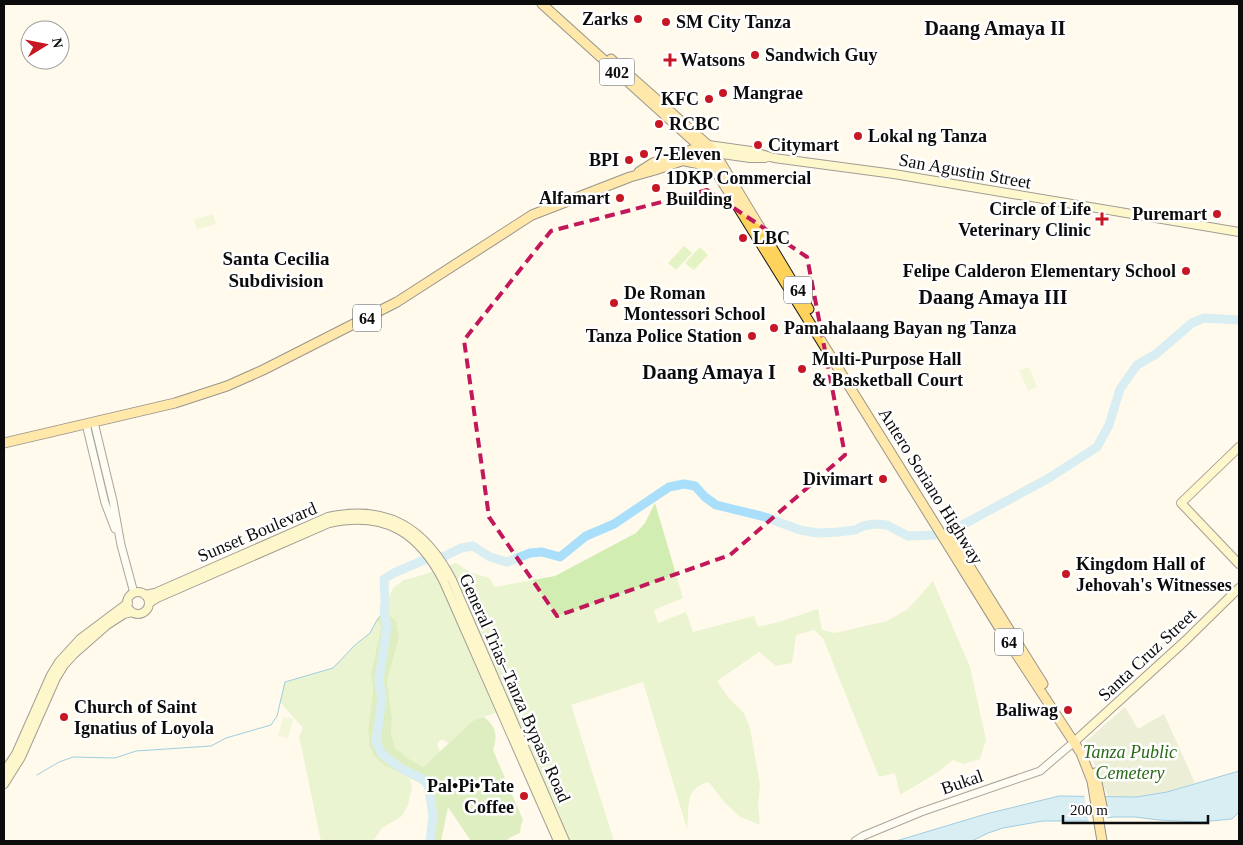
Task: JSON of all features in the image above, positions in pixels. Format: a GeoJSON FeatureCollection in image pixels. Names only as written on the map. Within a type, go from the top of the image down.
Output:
{"type":"FeatureCollection","features":[{"type":"Feature","properties":{"kind":"main road","name":"Antero Soriano Highway"},"geometry":{"type":"LineString","coordinates":[[542,4],[678,127],[704,148]]}},
{"type":"Feature","properties":{"kind":"main road","name":"Antero Soriano Highway"},"geometry":{"type":"LineString","coordinates":[[550,4],[704,148],[718,175],[936,519]]}},
{"type":"Feature","properties":{"kind":"main road"},"geometry":{"type":"LineString","coordinates":[[678,127],[683,136],[684,143],[676,158],[694,162],[718,175]]}},
{"type":"Feature","properties":{"kind":"main road","name":"64"},"geometry":{"type":"LineString","coordinates":[[4,443],[189,399],[227,386],[263,370],[397,302],[532,215],[630,177],[655,170],[676,158],[704,148],[715,153]]}},
{"type":"Feature","properties":{"kind":"main road","name":"San Agustin Street"},"geometry":{"type":"LineString","coordinates":[[704,148],[751,152],[774,158],[894,174],[1239,232]]}},
{"type":"Feature","properties":{"kind":"main road","name":"Antero Soriano Highway"},"geometry":{"type":"LineString","coordinates":[[715,153],[948,539],[1076,741],[1086,751],[1091,769],[1102,841]]}},
{"type":"Feature","properties":{"kind":"main road","name":"San Agustin Street"},"geometry":{"type":"LineString","coordinates":[[715,153],[750,158],[774,158]]}},
{"type":"Feature","properties":{"kind":"main road"},"geometry":{"type":"LineString","coordinates":[[1239,447],[1181,503],[1239,564]]}},
{"type":"Feature","properties":{"kind":"main road","name":"Sunset Boulevard"},"geometry":{"type":"LineString","coordinates":[[145,595],[157,592],[318,520],[340,514],[362,513],[391,519],[412,530],[428,543],[430,552]]}},
{"type":"Feature","properties":{"kind":"main road","name":"Sunset Boulevard"},"geometry":{"type":"LineString","coordinates":[[149,603],[320,526],[340,520],[370,520],[388,525],[408,535],[430,552]]}},
{"type":"Feature","properties":{"kind":"main road","name":"General Trias–Tanza Bypass Road"},"geometry":{"type":"LineString","coordinates":[[430,552],[452,580],[565,841]]}},
{"type":"Feature","properties":{"kind":"main road","name":"General Trias–Tanza Bypass Road"},"geometry":{"type":"LineString","coordinates":[[439,565],[558,841]]}},
{"type":"Feature","properties":{"kind":"main road","name":"Santa Cruz Street"},"geometry":{"type":"LineString","coordinates":[[1076,741],[1239,588]]}},
{"type":"Feature","properties":{"kind":"main road"},"geometry":{"type":"LineString","coordinates":[[4,784],[22,757],[56,678],[64,665],[107,624],[124,614],[132,612],[140,614],[144,612],[149,603],[145,595],[140,592],[134,593],[129,598],[129,608],[132,612]]}},
{"type":"Feature","properties":{"kind":"main road"},"geometry":{"type":"LineString","coordinates":[[4,772],[16,754],[51,675],[59,662],[86,634],[128,603]]}},
{"type":"Feature","properties":{"kind":"main road","name":"Antero Soriano Highway"},"geometry":{"type":"LineString","coordinates":[[1093,785],[1093,826],[1096,841]]}},
{"type":"Feature","properties":{"kind":"main road","name":"Antero Soriano Highway"},"geometry":{"type":"LineString","coordinates":[[1093,785],[1108,841]]}},
{"type":"Feature","properties":{"kind":"street"},"geometry":{"type":"LineString","coordinates":[[90,423],[113,501],[134,593]]}},
{"type":"Feature","properties":{"kind":"street","name":"Bukal"},"geometry":{"type":"LineString","coordinates":[[855,841],[921,812],[1040,771],[1076,741]]}},
{"type":"Feature","properties":{"kind":"highlighted area"},"geometry":{"type":"Polygon","coordinates":[[[707,190],[807,257],[845,455],[730,555],[557,616],[489,517],[464,340],[551,231],[707,190]]]}},
{"type":"Feature","properties":{"kind":"green space"},"geometry":{"type":"Polygon","coordinates":[[[213,214],[216,224],[197,229],[194,219],[213,214]]]}},
{"type":"Feature","properties":{"kind":"green space"},"geometry":{"type":"Polygon","coordinates":[[[684,246],[692,253],[676,270],[668,263],[684,246]]]}},
{"type":"Feature","properties":{"kind":"green space"},"geometry":{"type":"Polygon","coordinates":[[[700,247],[708,255],[694,270],[685,263],[700,247]]]}},
{"type":"Feature","properties":{"kind":"green space"},"geometry":{"type":"Polygon","coordinates":[[[1029,367],[1037,387],[1028,391],[1019,370],[1029,367]]]}},
{"type":"Feature","properties":{"kind":"green space"},"geometry":{"type":"Polygon","coordinates":[[[655,503],[683,598],[654,610],[658,623],[686,612],[693,632],[754,616],[758,627],[818,609],[822,630],[835,633],[887,621],[908,609],[933,581],[970,667],[986,740],[980,759],[963,764],[953,760],[938,772],[900,795],[895,773],[879,777],[823,638],[814,630],[796,635],[792,663],[776,666],[759,652],[717,681],[728,697],[743,712],[750,728],[760,785],[758,806],[760,825],[739,816],[724,802],[709,782],[695,789],[691,794],[688,806],[687,829],[643,682],[571,705],[614,841],[561,841],[504,710],[474,720],[449,743],[440,740],[437,745],[440,751],[423,767],[394,748],[387,682],[399,637],[384,612],[371,674],[373,689],[368,729],[369,745],[385,766],[410,779],[412,787],[408,805],[402,816],[382,828],[373,841],[321,841],[299,736],[303,728],[280,702],[285,682],[333,668],[355,645],[370,633],[384,611],[393,588],[404,580],[456,563],[470,572],[489,578],[495,587],[555,576],[636,533],[645,523],[655,503]]]}},
{"type":"Feature","properties":{"kind":"green space"},"geometry":{"type":"Polygon","coordinates":[[[387,614],[396,621],[399,637],[387,682],[392,718],[391,733],[395,748],[423,767],[474,720],[484,717],[488,720],[496,736],[493,750],[523,820],[520,833],[509,838],[507,841],[471,841],[448,807],[441,841],[430,841],[433,816],[430,797],[422,784],[385,766],[375,757],[369,745],[368,729],[373,689],[371,674],[381,627],[377,620],[387,614]]]}},
{"type":"Feature","properties":{"kind":"green space","name":"Tanza Public Cemetery"},"geometry":{"type":"Polygon","coordinates":[[[1125,707],[1138,729],[1164,714],[1195,783],[1167,792],[1136,797],[1108,796],[1085,742],[1125,707]]]}},
{"type":"Feature","properties":{"kind":"green space"},"geometry":{"type":"Polygon","coordinates":[[[283,717],[293,719],[288,738],[278,736],[283,717]]]}},
{"type":"Feature","properties":{"kind":"water"},"geometry":{"type":"Polygon","coordinates":[[[1239,771],[1239,812],[1232,819],[1200,822],[1112,817],[1088,821],[1043,821],[1003,828],[972,841],[896,841],[986,814],[1059,796],[1136,797],[1167,792],[1239,771]]]}},
{"type":"Feature","properties":{"kind":"pier"},"geometry":{"type":"Polygon","coordinates":[[[1103,793],[1108,821],[1089,824],[1084,794],[1103,793]]]}},
{"type":"Feature","properties":{"kind":"waterway"},"geometry":{"type":"LineString","coordinates":[[430,841],[433,816],[428,784],[421,778],[402,769],[382,754],[376,742],[382,698],[379,680],[387,626],[384,611],[384,579],[424,560],[445,556],[461,548],[473,546],[490,557],[507,562],[530,553],[542,552],[560,557],[586,536],[614,524],[669,487],[684,484],[695,486],[716,505],[765,517],[800,530],[817,533],[855,530],[874,524],[887,525],[908,536],[934,535],[955,529],[1049,478],[1097,447],[1109,425],[1120,389],[1137,365],[1156,354],[1192,323],[1204,318],[1239,320]]}},
{"type":"Feature","properties":{"kind":"waterway"},"geometry":{"type":"LineString","coordinates":[[37,775],[59,762],[73,757],[115,758],[136,751],[211,746],[226,738],[271,725],[277,716],[285,682],[333,668],[355,645],[370,633],[384,611]]}},
{"type":"Feature","properties":{"kind":"place","name":"Zarks"},"geometry":{"type":"Point","coordinates":[638,19]}},
{"type":"Feature","properties":{"kind":"place","name":"SM City Tanza"},"geometry":{"type":"Point","coordinates":[666,22]}},
{"type":"Feature","properties":{"kind":"place","name":"Sandwich Guy"},"geometry":{"type":"Point","coordinates":[755,55]}},
{"type":"Feature","properties":{"kind":"place","name":"Watsons"},"geometry":{"type":"Point","coordinates":[670,60]}},
{"type":"Feature","properties":{"kind":"place","name":"Mangrae"},"geometry":{"type":"Point","coordinates":[723,93]}},
{"type":"Feature","properties":{"kind":"place","name":"KFC"},"geometry":{"type":"Point","coordinates":[709,99]}},
{"type":"Feature","properties":{"kind":"place","name":"RCBC"},"geometry":{"type":"Point","coordinates":[659,124]}},
{"type":"Feature","properties":{"kind":"place","name":"Lokal ng Tanza"},"geometry":{"type":"Point","coordinates":[858,136]}},
{"type":"Feature","properties":{"kind":"place","name":"Citymart"},"geometry":{"type":"Point","coordinates":[758,145]}},
{"type":"Feature","properties":{"kind":"place","name":"7-Eleven"},"geometry":{"type":"Point","coordinates":[644,154]}},
{"type":"Feature","properties":{"kind":"place","name":"BPI"},"geometry":{"type":"Point","coordinates":[629,160]}},
{"type":"Feature","properties":{"kind":"place","name":"1DKP Commercial Building"},"geometry":{"type":"Point","coordinates":[656,188]}},
{"type":"Feature","properties":{"kind":"place","name":"Alfamart"},"geometry":{"type":"Point","coordinates":[620,198]}},
{"type":"Feature","properties":{"kind":"place","name":"Puremart"},"geometry":{"type":"Point","coordinates":[1217,214]}},
{"type":"Feature","properties":{"kind":"place","name":"Circle of Life Veterinary Clinic"},"geometry":{"type":"Point","coordinates":[1102,219]}},
{"type":"Feature","properties":{"kind":"place","name":"LBC"},"geometry":{"type":"Point","coordinates":[743,238]}},
{"type":"Feature","properties":{"kind":"place","name":"Felipe Calderon Elementary School"},"geometry":{"type":"Point","coordinates":[1186,271]}},
{"type":"Feature","properties":{"kind":"place","name":"De Roman Montessori School"},"geometry":{"type":"Point","coordinates":[614,303]}},
{"type":"Feature","properties":{"kind":"place","name":"Pamahalaang Bayan ng Tanza"},"geometry":{"type":"Point","coordinates":[774,328]}},
{"type":"Feature","properties":{"kind":"place","name":"Tanza Police Station"},"geometry":{"type":"Point","coordinates":[752,336]}},
{"type":"Feature","properties":{"kind":"place","name":"Multi-Purpose Hall & Basketball Court"},"geometry":{"type":"Point","coordinates":[802,369]}},
{"type":"Feature","properties":{"kind":"place","name":"Divimart"},"geometry":{"type":"Point","coordinates":[883,479]}},
{"type":"Feature","properties":{"kind":"place","name":"Kingdom Hall of Jehovah's Witnesses"},"geometry":{"type":"Point","coordinates":[1066,574]}},
{"type":"Feature","properties":{"kind":"place","name":"Baliwag"},"geometry":{"type":"Point","coordinates":[1068,710]}},
{"type":"Feature","properties":{"kind":"place","name":"Church of Saint Ignatius of Loyola"},"geometry":{"type":"Point","coordinates":[64,717]}},
{"type":"Feature","properties":{"kind":"place","name":"Pal•Pi•Tate Coffee"},"geometry":{"type":"Point","coordinates":[524,796]}},
{"type":"Feature","properties":{"kind":"district","name":"Daang Amaya II"},"geometry":{"type":"Point","coordinates":[995,28]}},
{"type":"Feature","properties":{"kind":"district","name":"Santa Cecilia Subdivision"},"geometry":{"type":"Point","coordinates":[276,269]}},
{"type":"Feature","properties":{"kind":"district","name":"Daang Amaya III"},"geometry":{"type":"Point","coordinates":[993,297]}},
{"type":"Feature","properties":{"kind":"district","name":"Daang Amaya I"},"geometry":{"type":"Point","coordinates":[709,372]}}]}
